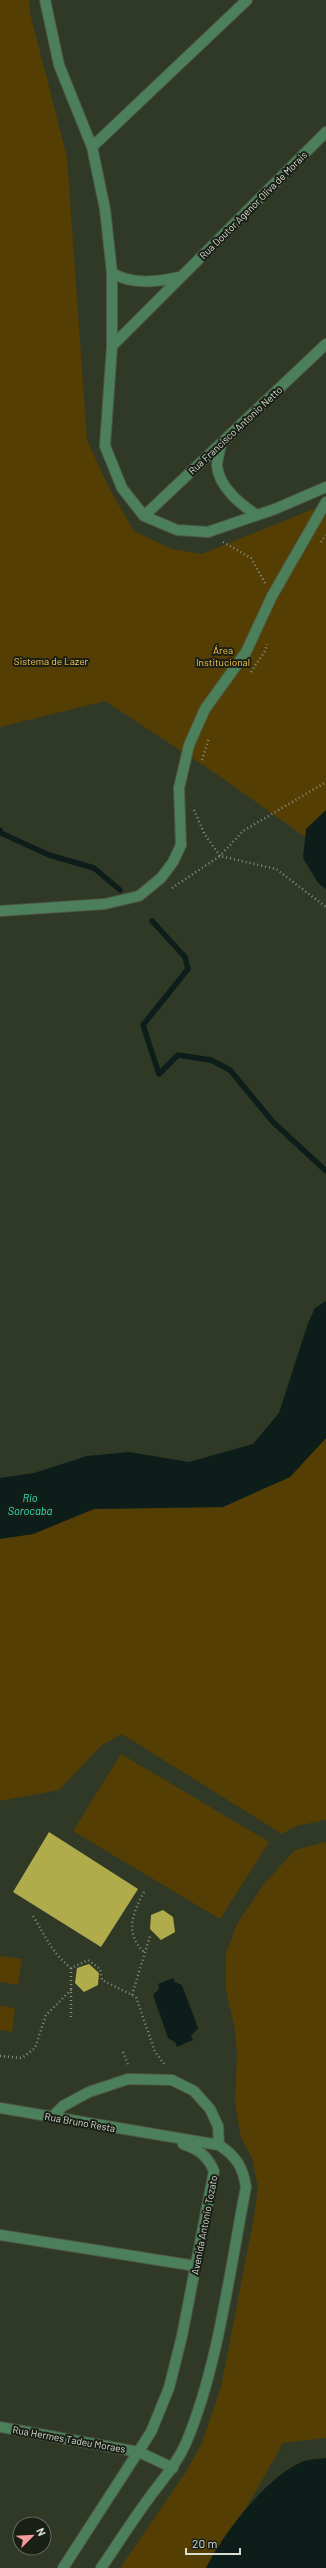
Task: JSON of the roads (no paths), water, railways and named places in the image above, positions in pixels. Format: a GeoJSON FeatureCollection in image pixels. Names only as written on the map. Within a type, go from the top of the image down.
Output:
{"type":"FeatureCollection","features":[{"type":"Feature","properties":{"kind":"street"},"geometry":{"type":"LineString","coordinates":[[45,0],[59,66],[92,147],[105,208],[112,273],[112,346],[105,446],[122,488],[144,516],[177,530],[208,532],[257,515],[326,487]]}},
{"type":"Feature","properties":{"kind":"street"},"geometry":{"type":"LineString","coordinates":[[92,147],[247,0]]}},
{"type":"Feature","properties":{"kind":"street","name":"Rua Doutor Agenor Oliva de Morais"},"geometry":{"type":"LineString","coordinates":[[112,346],[326,132]]}},
{"type":"Feature","properties":{"kind":"street"},"geometry":{"type":"LineString","coordinates":[[112,273],[138,281],[160,281],[180,277]]}},
{"type":"Feature","properties":{"kind":"street","name":"Rua Francisco Antonio Netto"},"geometry":{"type":"LineString","coordinates":[[144,516],[326,344]]}},
{"type":"Feature","properties":{"kind":"street"},"geometry":{"type":"LineString","coordinates":[[220,444],[217,467],[225,486],[240,505],[257,515]]}},
{"type":"Feature","properties":{"kind":"street"},"geometry":{"type":"LineString","coordinates":[[0,911],[105,904],[139,896],[161,878],[174,862],[181,845],[179,788],[189,744],[205,709],[246,652],[272,596],[326,502]]}},
{"type":"Feature","properties":{"kind":"street"},"geometry":{"type":"LineString","coordinates":[[53,2116],[62,2106],[89,2092],[128,2079],[172,2080],[194,2091],[210,2109],[218,2126],[219,2145]]}},
{"type":"Feature","properties":{"kind":"street","name":"Rua Bruno Resta"},"geometry":{"type":"LineString","coordinates":[[0,2108],[161,2136]]}},
{"type":"Feature","properties":{"kind":"street"},"geometry":{"type":"LineString","coordinates":[[101,2568],[148,2498],[173,2468],[186,2444],[202,2397],[246,2187],[244,2173],[239,2163],[231,2153],[219,2145],[161,2136]]}},
{"type":"Feature","properties":{"kind":"street","name":"Avenida Antonio Tozato"},"geometry":{"type":"LineString","coordinates":[[63,2568],[151,2432],[169,2388],[196,2266],[214,2171],[209,2159],[200,2150],[161,2136]]}},
{"type":"Feature","properties":{"kind":"street"},"geometry":{"type":"LineString","coordinates":[[0,2235],[196,2266]]}},
{"type":"Feature","properties":{"kind":"street","name":"Rua Hermes Tadeu Moraes"},"geometry":{"type":"LineString","coordinates":[[0,2427],[139,2452]]}},
{"type":"Feature","properties":{"kind":"street"},"geometry":{"type":"LineString","coordinates":[[139,2452],[173,2468]]}},
{"type":"Feature","properties":{"kind":"water"},"geometry":{"type":"Polygon","coordinates":[[[326,810],[326,889],[318,883],[303,858],[306,829],[326,810]]]}},
{"type":"Feature","properties":{"kind":"water","name":"Rio Sorocaba"},"geometry":{"type":"Polygon","coordinates":[[[326,1301],[326,1438],[290,1477],[223,1507],[94,1509],[33,1534],[0,1539],[0,1478],[34,1473],[87,1456],[129,1452],[189,1462],[253,1444],[279,1413],[308,1323],[315,1308],[326,1301]]]}},
{"type":"Feature","properties":{"kind":"water"},"geometry":{"type":"Polygon","coordinates":[[[173,1978],[175,1982],[182,1985],[198,2028],[191,2036],[193,2040],[177,2047],[175,2042],[168,2038],[153,1995],[159,1989],[158,1984],[173,1978]]]}},
{"type":"Feature","properties":{"kind":"water"},"geometry":{"type":"Polygon","coordinates":[[[326,2458],[326,2568],[206,2568],[223,2539],[234,2524],[260,2493],[274,2480],[288,2469],[302,2462],[326,2458]]]}},
{"type":"Feature","properties":{"kind":"waterway"},"geometry":{"type":"LineString","coordinates":[[0,830],[1,833],[49,855],[94,868],[120,890]]}},
{"type":"Feature","properties":{"kind":"waterway"},"geometry":{"type":"LineString","coordinates":[[152,921],[185,957],[188,969],[143,1025],[159,1074],[178,1055],[211,1060],[230,1070],[273,1122],[326,1171]]}},
{"type":"Feature","properties":{"kind":"park label","name":"Área Institucional"},"geometry":{"type":"Point","coordinates":[223,656]}},
{"type":"Feature","properties":{"kind":"park label","name":"Sistema de Lazer"},"geometry":{"type":"Point","coordinates":[51,661]}}]}
